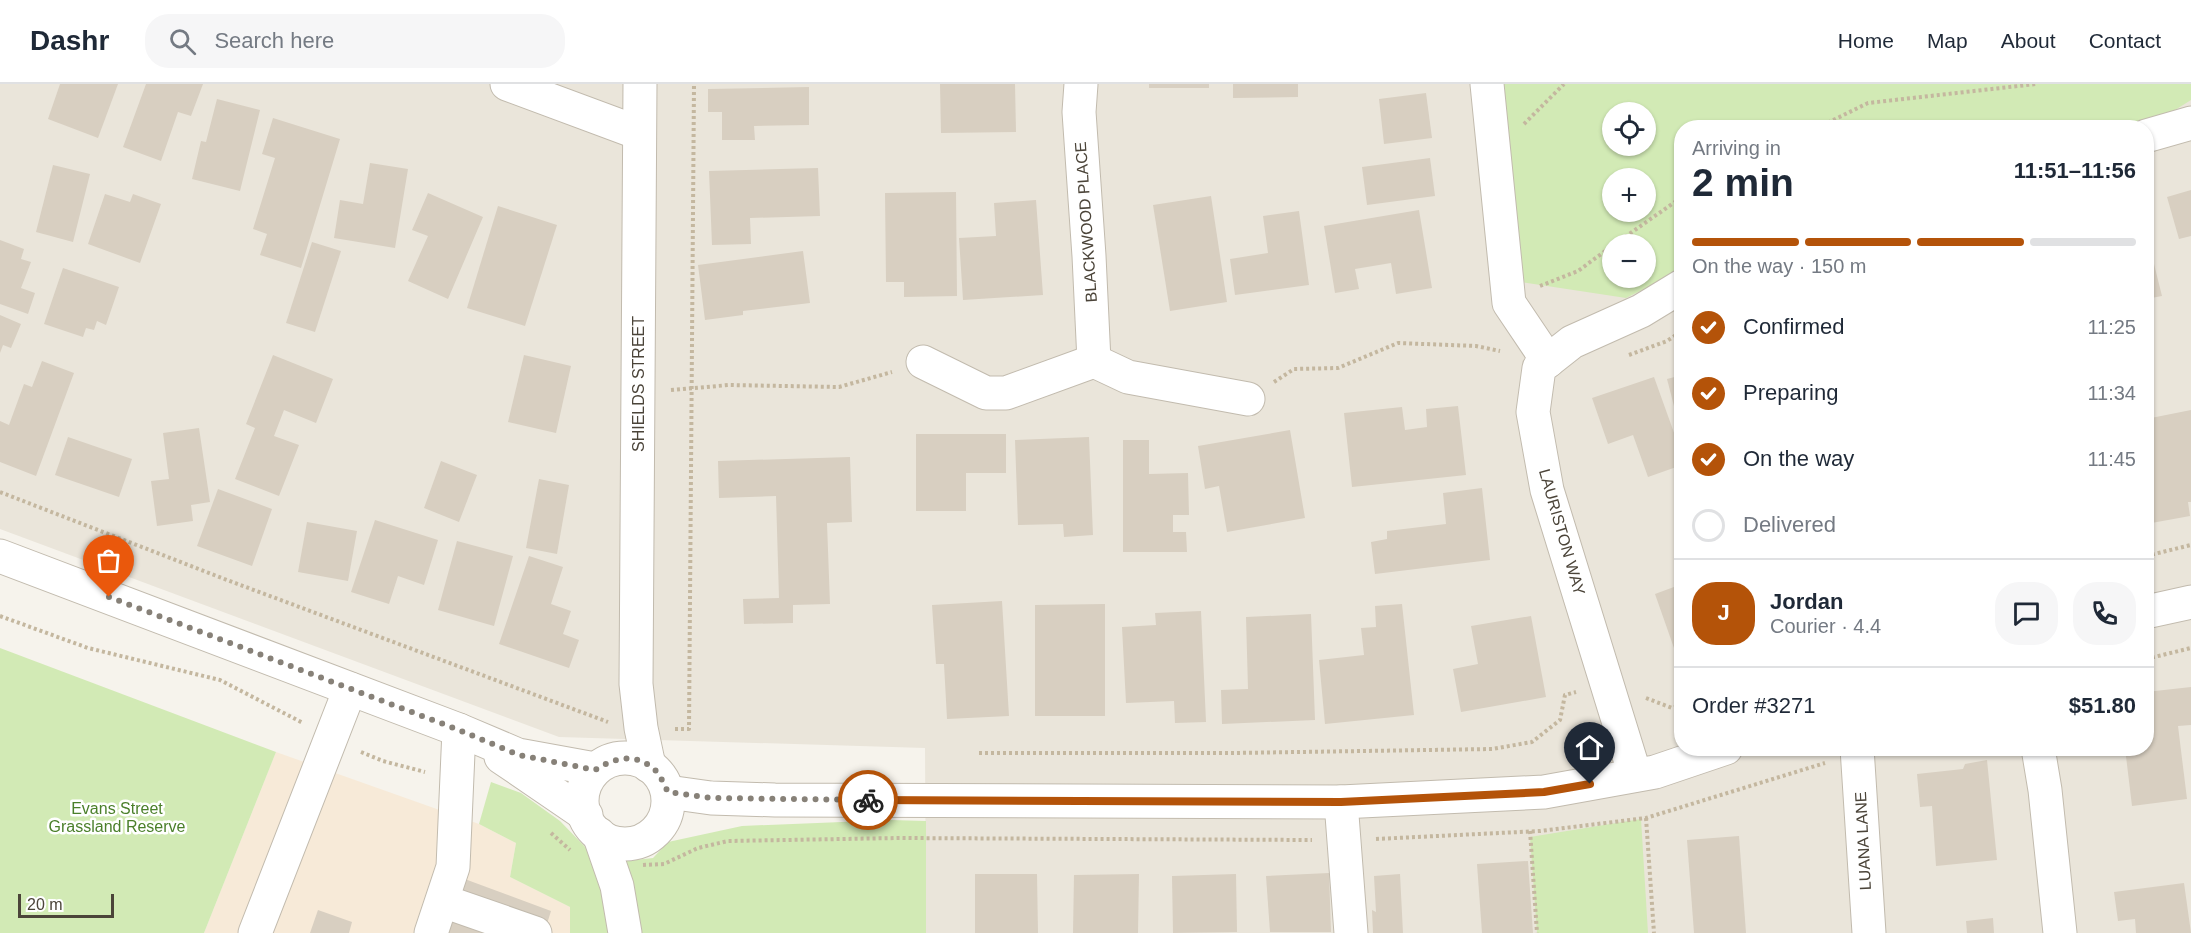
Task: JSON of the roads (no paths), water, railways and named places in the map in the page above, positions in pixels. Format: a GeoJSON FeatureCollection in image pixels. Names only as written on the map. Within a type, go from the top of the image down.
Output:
{"type":"FeatureCollection","features":[{"type":"Feature","properties":{"kind":"street"},"geometry":{"type":"LineString","coordinates":[[507,84],[639,133]]}},
{"type":"Feature","properties":{"kind":"street","name":"SHIELDS STREET"},"geometry":{"type":"LineString","coordinates":[[640,84],[636,684],[633,728],[659,779]]}},
{"type":"Feature","properties":{"kind":"street","name":"BLACKWOOD PLACE"},"geometry":{"type":"LineString","coordinates":[[1081,84],[1079,112],[1086,197],[1094,361]]}},
{"type":"Feature","properties":{"kind":"street"},"geometry":{"type":"LineString","coordinates":[[1487,84],[1509,303],[1548,361],[1572,342],[1641,311],[1674,291]]}},
{"type":"Feature","properties":{"kind":"street"},"geometry":{"type":"LineString","coordinates":[[2154,134],[2191,123]]}},
{"type":"Feature","properties":{"kind":"street"},"geometry":{"type":"LineString","coordinates":[[923,362],[986,393],[1006,393],[1094,361],[1128,378],[1248,399]]}},
{"type":"Feature","properties":{"kind":"street","name":"LAURISTON WAY"},"geometry":{"type":"LineString","coordinates":[[1548,361],[1539,368],[1533,412],[1547,490],[1635,775]]}},
{"type":"Feature","properties":{"kind":"street"},"geometry":{"type":"LineString","coordinates":[[0,556],[462,731],[519,755],[603,765],[628,758],[642,761],[659,779],[711,798],[1341,802],[1544,792],[1655,772],[1702,756]]}},
{"type":"Feature","properties":{"kind":"street"},"geometry":{"type":"LineString","coordinates":[[2154,611],[2191,602]]}},
{"type":"Feature","properties":{"kind":"street"},"geometry":{"type":"LineString","coordinates":[[255,933],[350,689]]}},
{"type":"Feature","properties":{"kind":"street","name":"SHIELDS STREET"},"geometry":{"type":"LineString","coordinates":[[603,765],[633,728]]}},
{"type":"Feature","properties":{"kind":"street"},"geometry":{"type":"LineString","coordinates":[[462,731],[592,824],[613,843],[631,844],[650,833],[711,810],[775,800]]}},
{"type":"Feature","properties":{"kind":"street"},"geometry":{"type":"LineString","coordinates":[[431,933],[453,867],[462,731]]}},
{"type":"Feature","properties":{"kind":"street","name":"LUANA LANE"},"geometry":{"type":"LineString","coordinates":[[1858,756],[1869,933]]}},
{"type":"Feature","properties":{"kind":"street"},"geometry":{"type":"LineString","coordinates":[[2039,756],[2060,933]]}},
{"type":"Feature","properties":{"kind":"street"},"geometry":{"type":"LineString","coordinates":[[2045,790],[2046,756]]}},
{"type":"Feature","properties":{"kind":"street"},"geometry":{"type":"LineString","coordinates":[[603,765],[585,786],[582,805],[617,886],[625,933]]}},
{"type":"Feature","properties":{"kind":"street"},"geometry":{"type":"LineString","coordinates":[[632,933],[633,890],[650,833],[665,818],[659,779]]}},
{"type":"Feature","properties":{"kind":"street"},"geometry":{"type":"LineString","coordinates":[[1341,802],[1351,933]]}},
{"type":"Feature","properties":{"kind":"street"},"geometry":{"type":"LineString","coordinates":[[443,901],[534,933]]}},
{"type":"Feature","properties":{"kind":"park label","name":"Evans Street Grassland Reserve"},"geometry":{"type":"Point","coordinates":[117,817]}}]}
